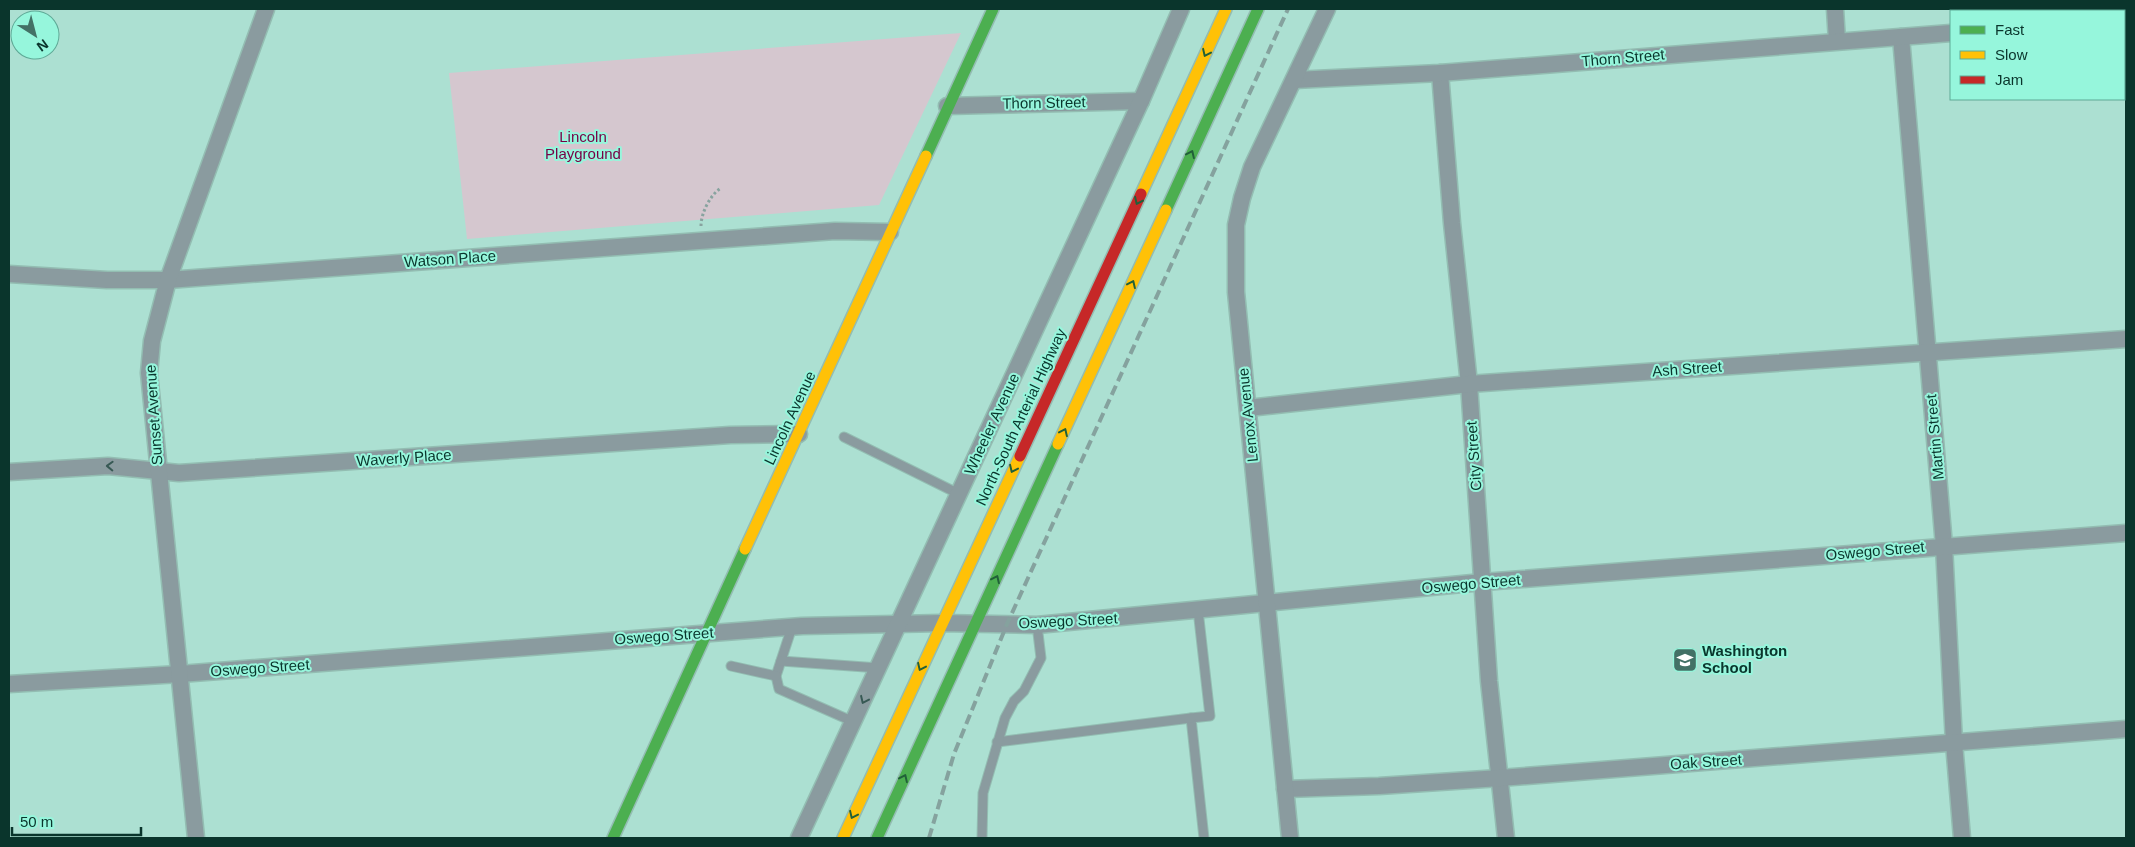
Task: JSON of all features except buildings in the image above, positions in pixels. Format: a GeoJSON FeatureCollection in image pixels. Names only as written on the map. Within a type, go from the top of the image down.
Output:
{"type":"FeatureCollection","features":[{"type":"Feature","properties":{"kind":"main road","name":"Lincoln Avenue"},"geometry":{"type":"LineString","coordinates":[[609,838],[707,633],[993,9]]}},
{"type":"Feature","properties":{"kind":"main road","name":"North-South Arterial Highway"},"geometry":{"type":"LineString","coordinates":[[843,838],[1226,9]]}},
{"type":"Feature","properties":{"kind":"main road"},"geometry":{"type":"LineString","coordinates":[[877,838],[1258,9]]}},
{"type":"Feature","properties":{"kind":"street","name":"Sunset Avenue"},"geometry":{"type":"LineString","coordinates":[[196,838],[149,373],[152,341],[168,280],[266,9]]}},
{"type":"Feature","properties":{"kind":"street","name":"Wheeler Avenue"},"geometry":{"type":"LineString","coordinates":[[800,838],[1141,101],[1181,9]]}},
{"type":"Feature","properties":{"kind":"street","name":"Lenox Avenue"},"geometry":{"type":"LineString","coordinates":[[1290,838],[1236,292],[1236,225],[1252,167],[1327,9]]}},
{"type":"Feature","properties":{"kind":"street"},"geometry":{"type":"LineString","coordinates":[[1835,9],[1837,41]]}},
{"type":"Feature","properties":{"kind":"street","name":"Thorn Street"},"geometry":{"type":"LineString","coordinates":[[1294,80],[1440,73],[1950,33]]}},
{"type":"Feature","properties":{"kind":"street","name":"Martin Street"},"geometry":{"type":"LineString","coordinates":[[1901,37],[1944,546],[1954,742],[1962,838]]}},
{"type":"Feature","properties":{"kind":"street","name":"City Street"},"geometry":{"type":"LineString","coordinates":[[1440,73],[1452,223],[1469,384],[1489,681],[1506,838]]}},
{"type":"Feature","properties":{"kind":"street","name":"Thorn Street"},"geometry":{"type":"LineString","coordinates":[[947,106],[1141,101]]}},
{"type":"Feature","properties":{"kind":"street","name":"Watson Place"},"geometry":{"type":"LineString","coordinates":[[9,274],[107,280],[168,280],[835,231],[890,232]]}},
{"type":"Feature","properties":{"kind":"street","name":"Ash Street"},"geometry":{"type":"LineString","coordinates":[[1248,408],[1469,384],[2126,338]]}},
{"type":"Feature","properties":{"kind":"street","name":"Waverly Place"},"geometry":{"type":"LineString","coordinates":[[9,472],[108,466],[179,473],[730,435],[799,434]]}},
{"type":"Feature","properties":{"kind":"street","name":"Oswego Street"},"geometry":{"type":"LineString","coordinates":[[9,684],[180,674],[792,627],[942,623],[1037,625],[1483,582],[2126,533]]}},
{"type":"Feature","properties":{"kind":"street","name":"Oak Street"},"geometry":{"type":"LineString","coordinates":[[1285,789],[1379,786],[1500,778],[2126,729]]}},
{"type":"Feature","properties":{"kind":"lane"},"geometry":{"type":"LineString","coordinates":[[844,437],[960,494]]}},
{"type":"Feature","properties":{"kind":"lane"},"geometry":{"type":"LineString","coordinates":[[997,742],[1210,716],[1198,610]]}},
{"type":"Feature","properties":{"kind":"lane"},"geometry":{"type":"LineString","coordinates":[[982,838],[983,793],[997,742],[1009,710],[1024,691],[1041,658],[1037,625]]}},
{"type":"Feature","properties":{"kind":"lane"},"geometry":{"type":"LineString","coordinates":[[792,627],[776,676],[779,689],[854,722]]}},
{"type":"Feature","properties":{"kind":"lane"},"geometry":{"type":"LineString","coordinates":[[781,661],[879,668]]}},
{"type":"Feature","properties":{"kind":"lane"},"geometry":{"type":"LineString","coordinates":[[731,666],[776,676]]}},
{"type":"Feature","properties":{"kind":"lane"},"geometry":{"type":"LineString","coordinates":[[1191,718],[1204,838]]}},
{"type":"Feature","properties":{"kind":"path"},"geometry":{"type":"LineString","coordinates":[[702,241],[702,215],[721,188]]}},
{"type":"Feature","properties":{"kind":"green space","name":"Lincoln Playground"},"geometry":{"type":"Polygon","coordinates":[[[961,33],[879,205],[467,239],[449,73],[961,33]]]}},
{"type":"Feature","properties":{"kind":"railway"},"geometry":{"type":"LineString","coordinates":[[929,838],[954,754],[1007,624],[1288,9]]}},
{"type":"Feature","properties":{"kind":"traffic: fast"},"geometry":{"type":"LineString","coordinates":[[926,156],[993,9]]}},
{"type":"Feature","properties":{"kind":"traffic: fast"},"geometry":{"type":"LineString","coordinates":[[1166,210],[1258,9]]}},
{"type":"Feature","properties":{"kind":"traffic: fast"},"geometry":{"type":"LineString","coordinates":[[877,838],[1058,444]]}},
{"type":"Feature","properties":{"kind":"traffic: fast"},"geometry":{"type":"LineString","coordinates":[[613,838],[745,549]]}},
{"type":"Feature","properties":{"kind":"traffic: slow"},"geometry":{"type":"LineString","coordinates":[[1141,194],[1226,9]]}},
{"type":"Feature","properties":{"kind":"traffic: slow"},"geometry":{"type":"LineString","coordinates":[[745,549],[926,156]]}},
{"type":"Feature","properties":{"kind":"traffic: slow"},"geometry":{"type":"LineString","coordinates":[[1058,444],[1166,210]]}},
{"type":"Feature","properties":{"kind":"traffic: slow"},"geometry":{"type":"LineString","coordinates":[[843,838],[1020,456]]}},
{"type":"Feature","properties":{"kind":"traffic: jam"},"geometry":{"type":"LineString","coordinates":[[1020,456],[1141,194]]}},
{"type":"Feature","properties":{"kind":"place","name":"Washington School"},"geometry":{"type":"Point","coordinates":[1685,660]}}]}
